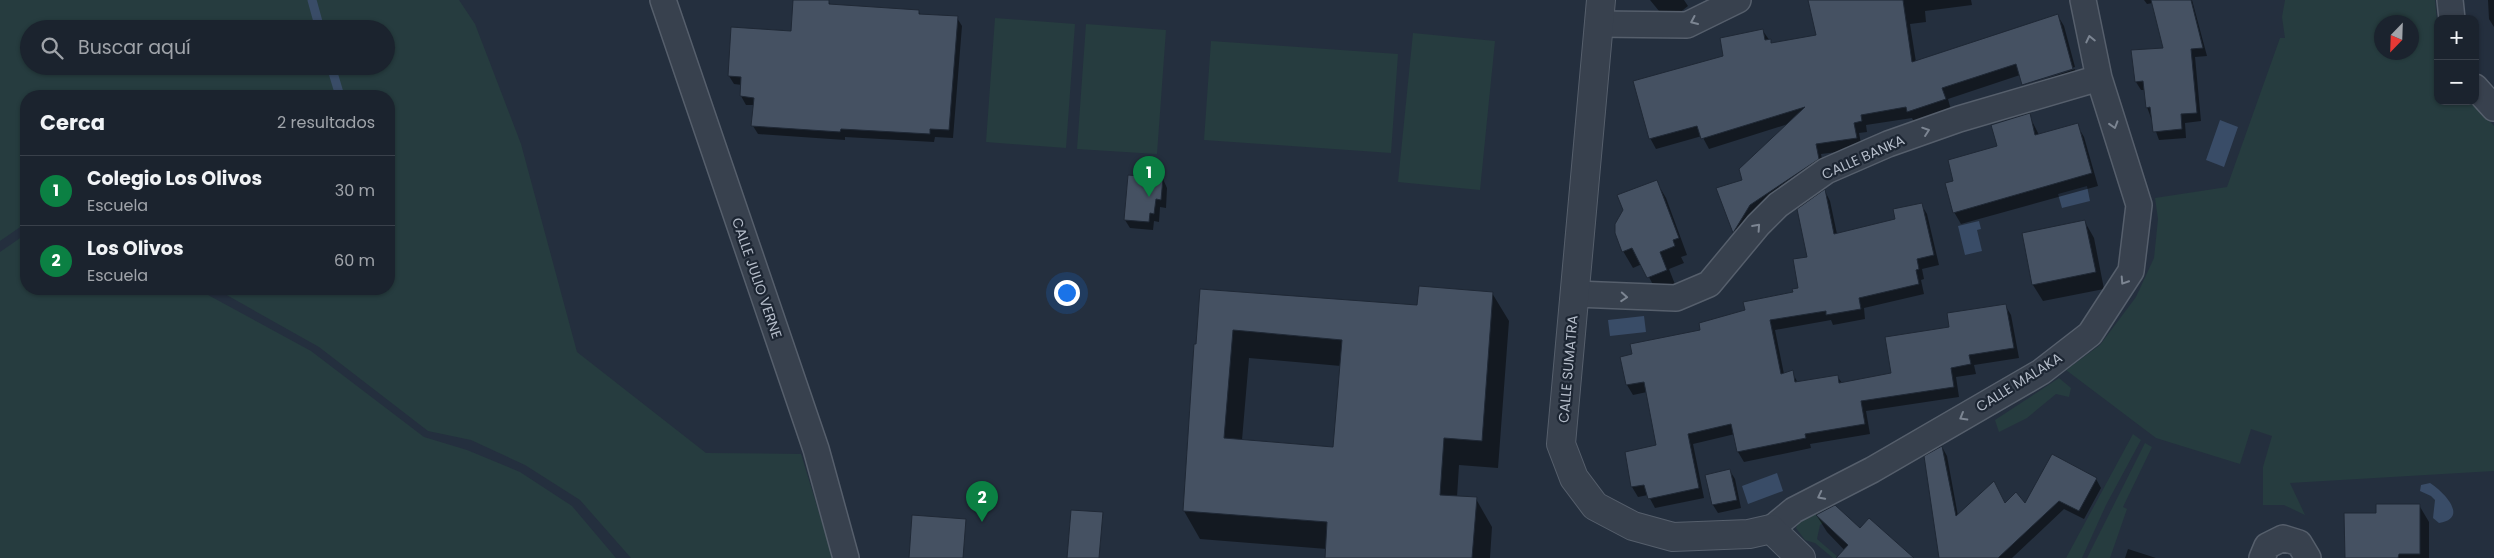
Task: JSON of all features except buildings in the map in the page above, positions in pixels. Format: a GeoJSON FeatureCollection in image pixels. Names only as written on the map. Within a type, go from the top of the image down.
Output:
{"type":"FeatureCollection","features":[{"type":"Feature","properties":{"kind":"street","name":"CALLE JULIO VERNE"},"geometry":{"type":"LineString","coordinates":[[663,0],[816,449],[846,558]]}},
{"type":"Feature","properties":{"kind":"street"},"geometry":{"type":"LineString","coordinates":[[1600,12],[1687,25],[1738,0]]}},
{"type":"Feature","properties":{"kind":"street","name":"CALLE MALAKA"},"geometry":{"type":"LineString","coordinates":[[1771,530],[1794,510],[1872,470],[2041,372],[2090,334],[2131,271],[2139,205],[2099,78],[2083,0]]}},
{"type":"Feature","properties":{"kind":"street"},"geometry":{"type":"LineString","coordinates":[[2450,0],[2452,15]]}},
{"type":"Feature","properties":{"kind":"street","name":"CALLE SUMATRA"},"geometry":{"type":"LineString","coordinates":[[1600,12],[1561,444],[1574,478],[1595,506],[1633,526],[1673,537],[1749,534],[1771,530]]}},
{"type":"Feature","properties":{"kind":"street","name":"CALLE BANKA"},"geometry":{"type":"LineString","coordinates":[[1576,294],[1676,298],[1709,284],[1771,211],[1826,171],[1888,144],[1960,119],[2099,78]]}},
{"type":"Feature","properties":{"kind":"street"},"geometry":{"type":"LineString","coordinates":[[2479,91],[2494,108]]}},
{"type":"Feature","properties":{"kind":"street"},"geometry":{"type":"LineString","coordinates":[[1771,530],[1801,558]]}},
{"type":"Feature","properties":{"kind":"street"},"geometry":{"type":"LineString","coordinates":[[2262,558],[2267,546],[2283,538],[2299,543],[2308,558]]}},
{"type":"Feature","properties":{"kind":"green space"},"geometry":{"type":"Polygon","coordinates":[[[0,0],[459,0],[475,24],[521,144],[577,352],[706,453],[801,454],[833,558],[631,558],[580,500],[525,465],[471,440],[428,431],[319,347],[227,295],[395,295],[395,90],[20,90],[20,227],[0,241],[0,0]]]}},
{"type":"Feature","properties":{"kind":"green space"},"geometry":{"type":"Polygon","coordinates":[[[2285,0],[2435,0],[2436,15],[2434,15],[2434,105],[2476,105],[2494,126],[2494,471],[2290,483],[2305,515],[2284,505],[2263,505],[2263,467],[2272,436],[2251,429],[2240,464],[2156,438],[2066,370],[2100,345],[2136,297],[2154,258],[2158,219],[2155,198],[2227,187],[2280,38],[2285,38],[2282,17],[2285,0]]]}},
{"type":"Feature","properties":{"kind":"green space"},"geometry":{"type":"Polygon","coordinates":[[[995,18],[1075,24],[1066,148],[986,142],[995,18]]]}},
{"type":"Feature","properties":{"kind":"green space"},"geometry":{"type":"Polygon","coordinates":[[[1086,24],[1166,30],[1157,154],[1077,149],[1086,24]]]}},
{"type":"Feature","properties":{"kind":"green space"},"geometry":{"type":"Polygon","coordinates":[[[1413,33],[1495,41],[1480,190],[1398,182],[1413,33]]]}},
{"type":"Feature","properties":{"kind":"green space"},"geometry":{"type":"Polygon","coordinates":[[[1211,41],[1398,54],[1391,153],[1204,140],[1211,41]]]}},
{"type":"Feature","properties":{"kind":"green space"},"geometry":{"type":"Polygon","coordinates":[[[20,238],[20,295],[208,295],[311,351],[424,437],[467,450],[520,472],[572,506],[616,558],[0,558],[0,252],[20,238]]]}},
{"type":"Feature","properties":{"kind":"green space"},"geometry":{"type":"Polygon","coordinates":[[[2059,378],[2071,388],[2069,397],[2056,394],[2027,418],[1999,432],[1995,420],[2059,378]]]}},
{"type":"Feature","properties":{"kind":"green space"},"geometry":{"type":"Polygon","coordinates":[[[2133,434],[2141,440],[2106,505],[2082,558],[2066,558],[2133,434]]]}},
{"type":"Feature","properties":{"kind":"green space"},"geometry":{"type":"Polygon","coordinates":[[[2145,443],[2152,447],[2123,507],[2127,509],[2110,558],[2087,558],[2145,443]]]}},
{"type":"Feature","properties":{"kind":"green space"},"geometry":{"type":"Polygon","coordinates":[[[1824,510],[1832,517],[1820,525],[1817,539],[1839,558],[1833,558],[1815,543],[1805,540],[1796,528],[1799,522],[1824,510]]]}},
{"type":"Feature","properties":{"kind":"water"},"geometry":{"type":"Polygon","coordinates":[[[2220,120],[2238,127],[2224,167],[2206,160],[2220,120]]]}},
{"type":"Feature","properties":{"kind":"water"},"geometry":{"type":"Polygon","coordinates":[[[2087,186],[2090,201],[2062,208],[2058,194],[2087,186]]]}},
{"type":"Feature","properties":{"kind":"water"},"geometry":{"type":"Polygon","coordinates":[[[1979,221],[1981,229],[1977,230],[1982,251],[1965,255],[1958,226],[1979,221]]]}},
{"type":"Feature","properties":{"kind":"water"},"geometry":{"type":"Polygon","coordinates":[[[1644,316],[1646,332],[1610,336],[1608,320],[1644,316]]]}},
{"type":"Feature","properties":{"kind":"water"},"geometry":{"type":"Polygon","coordinates":[[[1777,473],[1783,491],[1748,504],[1742,486],[1777,473]]]}},
{"type":"Feature","properties":{"kind":"water"},"geometry":{"type":"Polygon","coordinates":[[[2430,483],[2451,504],[2452,516],[2448,520],[2439,523],[2433,518],[2435,500],[2420,491],[2421,485],[2430,483]]]}},
{"type":"Feature","properties":{"kind":"waterway"},"geometry":{"type":"LineString","coordinates":[[312,0],[318,20]]}},
{"type":"Feature","properties":{"kind":"waterway"},"geometry":{"type":"LineString","coordinates":[[334,75],[338,90]]}},
{"type":"Feature","properties":{"kind":"place","name":"Colegio Los Olivos"},"geometry":{"type":"Point","coordinates":[1149,197]}},
{"type":"Feature","properties":{"kind":"place","name":"Los Olivos"},"geometry":{"type":"Point","coordinates":[982,522]}}]}
